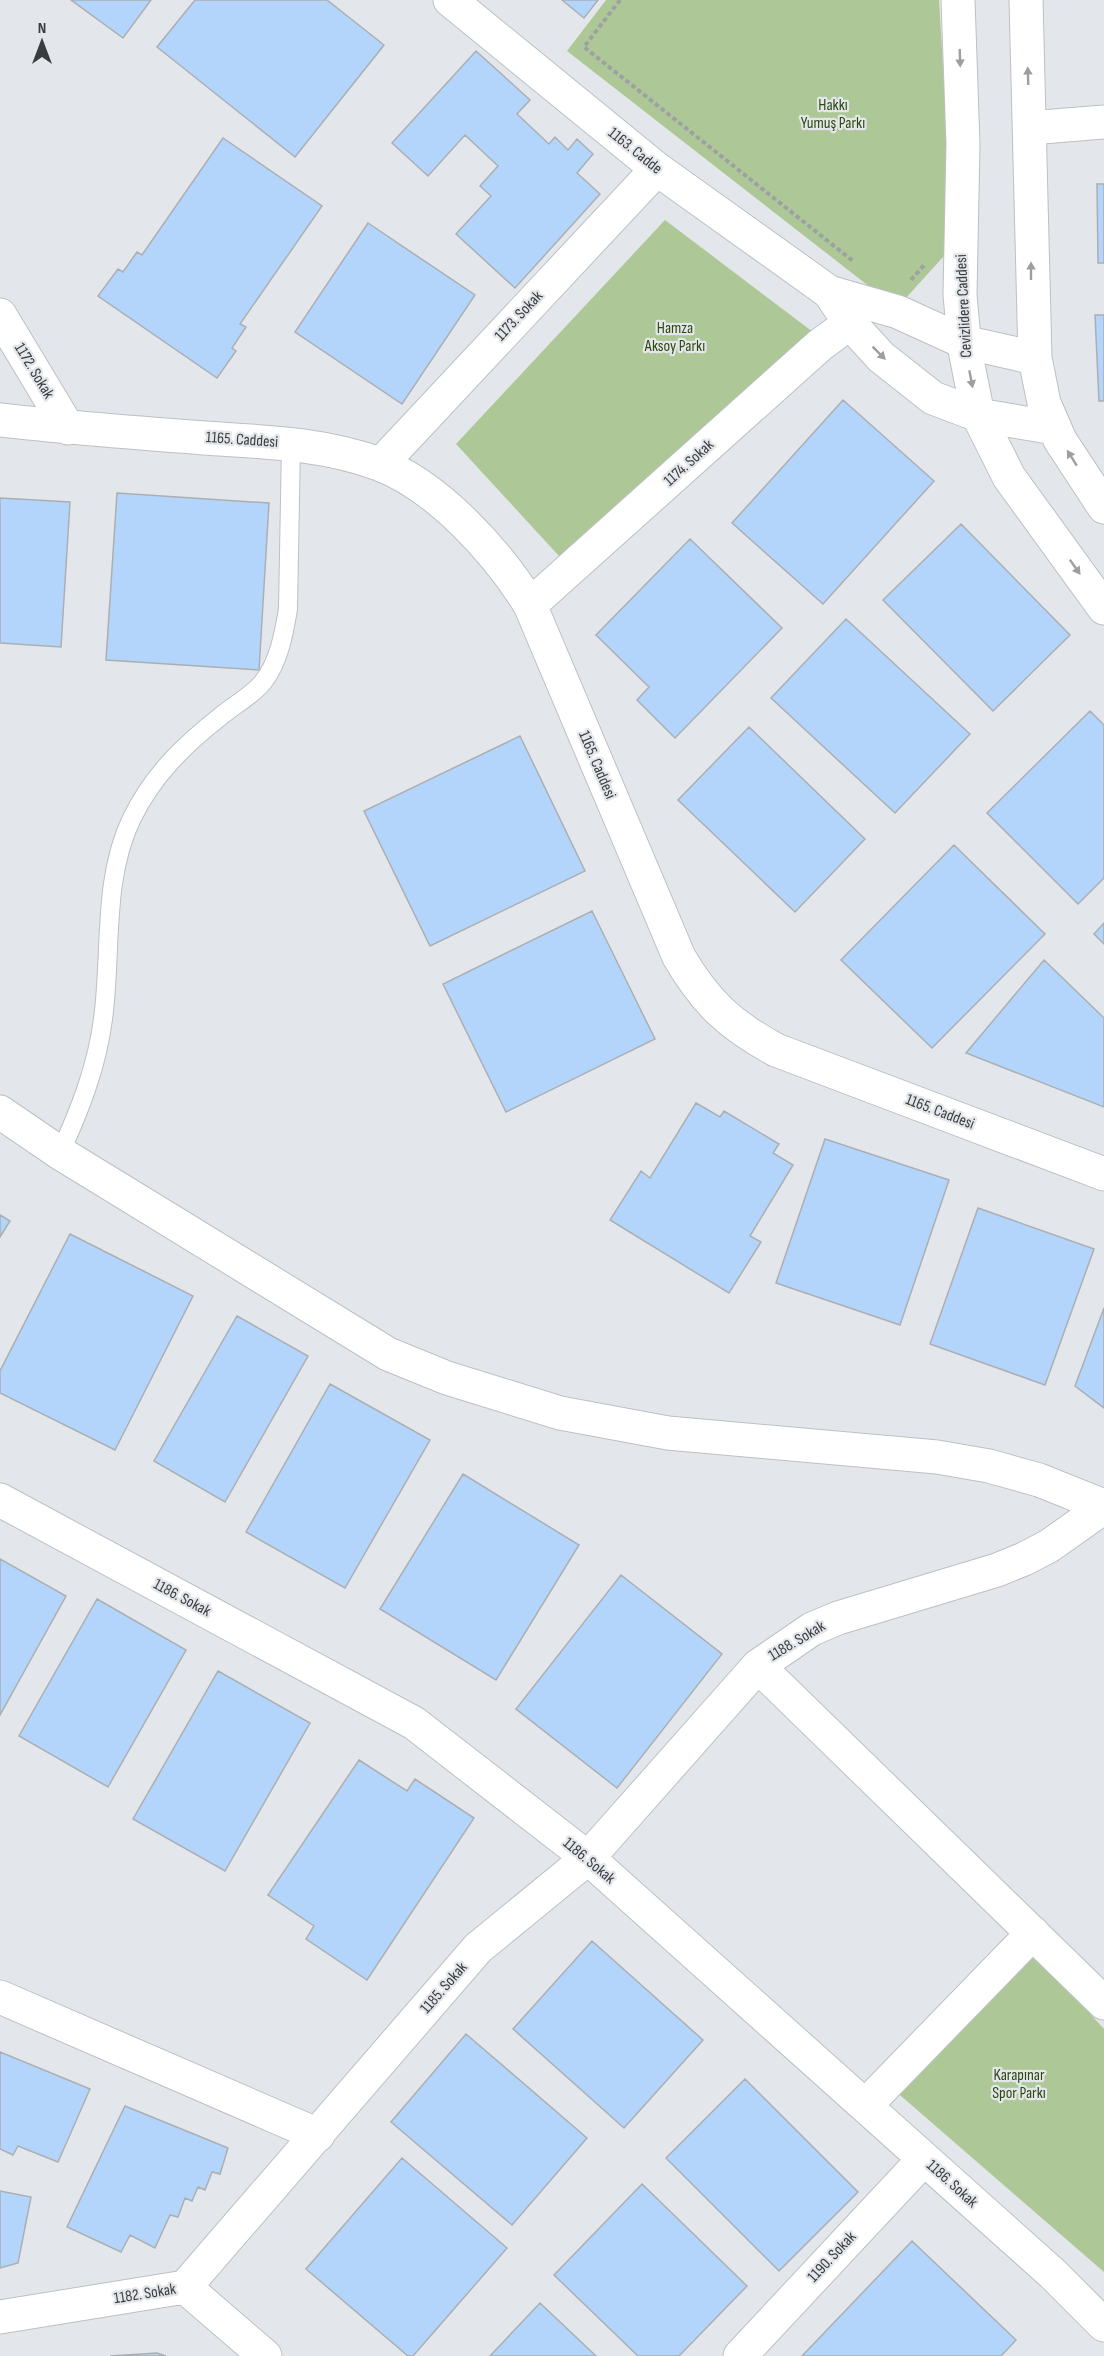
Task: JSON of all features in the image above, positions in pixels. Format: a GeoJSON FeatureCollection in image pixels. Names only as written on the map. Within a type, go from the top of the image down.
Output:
{"type":"FeatureCollection","features":[{"type":"Feature","properties":{"kind":"street","name":"1163. Cadde"},"geometry":{"type":"LineString","coordinates":[[450,0],[657,168],[829,292],[898,312],[964,342],[1035,358]]}},
{"type":"Feature","properties":{"kind":"street","name":"Cevizlidere Caddesi"},"geometry":{"type":"LineString","coordinates":[[958,0],[963,144],[960,295],[964,342],[978,415],[1009,477],[1104,608]]}},
{"type":"Feature","properties":{"kind":"street"},"geometry":{"type":"LineString","coordinates":[[1026,0],[1031,290],[1035,358],[1044,403],[1055,428],[1104,507]]}},
{"type":"Feature","properties":{"kind":"street"},"geometry":{"type":"LineString","coordinates":[[1030,128],[1104,122]]}},
{"type":"Feature","properties":{"kind":"street","name":"1173. Sokak"},"geometry":{"type":"LineString","coordinates":[[381,464],[657,168]]}},
{"type":"Feature","properties":{"kind":"street","name":"1163. Cadde"},"geometry":{"type":"LineString","coordinates":[[829,292],[850,323],[881,357],[933,398],[978,415],[1055,428]]}},
{"type":"Feature","properties":{"kind":"street","name":"1172. Sokak"},"geometry":{"type":"LineString","coordinates":[[0,315],[68,428]]}},
{"type":"Feature","properties":{"kind":"street","name":"1174. Sokak"},"geometry":{"type":"LineString","coordinates":[[530,605],[811,353],[850,323]]}},
{"type":"Feature","properties":{"kind":"street","name":"1165. Caddesi"},"geometry":{"type":"LineString","coordinates":[[0,420],[68,428],[291,444],[337,452],[381,464],[412,481],[469,530],[513,578],[530,605],[679,957],[696,986],[715,1009],[741,1031],[776,1050],[1104,1174]]}},
{"type":"Feature","properties":{"kind":"street"},"geometry":{"type":"LineString","coordinates":[[0,1112],[60,1153],[388,1354],[507,1399],[614,1424],[668,1432],[937,1457],[989,1466],[1039,1480],[1104,1507]]}},
{"type":"Feature","properties":{"kind":"street","name":"1186. Sokak"},"geometry":{"type":"LineString","coordinates":[[0,1500],[414,1723],[588,1858],[1053,2274],[1104,2325]]}},
{"type":"Feature","properties":{"kind":"street","name":"1188. Sokak"},"geometry":{"type":"LineString","coordinates":[[588,1858],[758,1666],[803,1635],[838,1618],[997,1570],[1024,1559],[1048,1546],[1104,1507]]}},
{"type":"Feature","properties":{"kind":"street"},"geometry":{"type":"LineString","coordinates":[[758,1666],[1104,2003]]}},
{"type":"Feature","properties":{"kind":"street","name":"1185. Sokak"},"geometry":{"type":"LineString","coordinates":[[185,2287],[478,1948],[588,1858]]}},
{"type":"Feature","properties":{"kind":"street"},"geometry":{"type":"LineString","coordinates":[[865,2106],[1033,1933]]}},
{"type":"Feature","properties":{"kind":"street"},"geometry":{"type":"LineString","coordinates":[[0,1997],[318,2135]]}},
{"type":"Feature","properties":{"kind":"street","name":"1190. Sokak"},"geometry":{"type":"LineString","coordinates":[[740,2356],[924,2159]]}},
{"type":"Feature","properties":{"kind":"street","name":"1182. Sokak"},"geometry":{"type":"LineString","coordinates":[[0,2317],[185,2287],[265,2356]]}},
{"type":"Feature","properties":{"kind":"lane"},"geometry":{"type":"LineString","coordinates":[[60,1153],[90,1078],[103,1021],[114,872],[131,819],[144,795],[176,753],[263,682],[283,635],[288,609],[291,444]]}},
{"type":"Feature","properties":{"kind":"path"},"geometry":{"type":"LineString","coordinates":[[620,0],[584,47],[859,267]]}},
{"type":"Feature","properties":{"kind":"path"},"geometry":{"type":"LineString","coordinates":[[909,281],[930,260]]}},
{"type":"Feature","properties":{"kind":"green space","name":"Hakkı Yumuş Parkı"},"geometry":{"type":"Polygon","coordinates":[[[606,0],[939,0],[950,181],[944,256],[905,299],[875,291],[567,51],[606,0]]]}},
{"type":"Feature","properties":{"kind":"green space","name":"Hamza Aksoy Parkı"},"geometry":{"type":"Polygon","coordinates":[[[665,220],[813,332],[559,556],[456,444],[665,220]]]}},
{"type":"Feature","properties":{"kind":"green space","name":"Karapınar Spor Parkı"},"geometry":{"type":"Polygon","coordinates":[[[1033,1951],[1104,2029],[1104,2272],[893,2089],[1033,1951]]]}},
{"type":"Feature","properties":{"kind":"building"},"geometry":{"type":"Polygon","coordinates":[[[71,0],[151,0],[123,38],[71,0]]]}},
{"type":"Feature","properties":{"kind":"building"},"geometry":{"type":"Polygon","coordinates":[[[195,0],[327,0],[384,45],[295,157],[157,47],[195,0]]]}},
{"type":"Feature","properties":{"kind":"building"},"geometry":{"type":"Polygon","coordinates":[[[562,0],[598,0],[584,18],[562,0]]]}},
{"type":"Feature","properties":{"kind":"building"},"geometry":{"type":"Polygon","coordinates":[[[476,51],[530,100],[517,114],[549,144],[555,137],[568,150],[577,139],[593,154],[577,173],[600,194],[515,288],[456,234],[491,196],[480,186],[498,166],[465,135],[428,176],[392,143],[476,51]]]}},
{"type":"Feature","properties":{"kind":"building"},"geometry":{"type":"Polygon","coordinates":[[[223,138],[322,206],[240,324],[246,327],[232,348],[236,351],[217,378],[98,296],[118,269],[123,272],[137,252],[142,255],[223,138]]]}},
{"type":"Feature","properties":{"kind":"building"},"geometry":{"type":"Polygon","coordinates":[[[1097,184],[1104,184],[1104,263],[1098,263],[1097,184]]]}},
{"type":"Feature","properties":{"kind":"building"},"geometry":{"type":"Polygon","coordinates":[[[368,223],[475,295],[402,404],[295,332],[368,223]]]}},
{"type":"Feature","properties":{"kind":"building"},"geometry":{"type":"Polygon","coordinates":[[[1095,315],[1104,315],[1104,401],[1099,401],[1095,315]]]}},
{"type":"Feature","properties":{"kind":"building"},"geometry":{"type":"Polygon","coordinates":[[[843,400],[934,481],[823,604],[732,523],[843,400]]]}},
{"type":"Feature","properties":{"kind":"building"},"geometry":{"type":"Polygon","coordinates":[[[117,493],[269,503],[259,670],[106,660],[117,493]]]}},
{"type":"Feature","properties":{"kind":"building"},"geometry":{"type":"Polygon","coordinates":[[[0,498],[70,502],[61,647],[0,643],[0,498]]]}},
{"type":"Feature","properties":{"kind":"building"},"geometry":{"type":"Polygon","coordinates":[[[961,524],[1070,635],[993,711],[883,600],[961,524]]]}},
{"type":"Feature","properties":{"kind":"building"},"geometry":{"type":"Polygon","coordinates":[[[690,539],[782,628],[675,738],[637,700],[649,687],[596,635],[690,539]]]}},
{"type":"Feature","properties":{"kind":"building"},"geometry":{"type":"Polygon","coordinates":[[[846,619],[970,734],[895,813],[771,698],[846,619]]]}},
{"type":"Feature","properties":{"kind":"building"},"geometry":{"type":"Polygon","coordinates":[[[1090,711],[1104,725],[1104,878],[1078,904],[987,813],[1090,711]]]}},
{"type":"Feature","properties":{"kind":"building"},"geometry":{"type":"Polygon","coordinates":[[[749,727],[865,839],[795,912],[678,800],[749,727]]]}},
{"type":"Feature","properties":{"kind":"building"},"geometry":{"type":"Polygon","coordinates":[[[520,736],[585,871],[430,946],[364,811],[520,736]]]}},
{"type":"Feature","properties":{"kind":"building"},"geometry":{"type":"Polygon","coordinates":[[[954,845],[1045,934],[932,1048],[841,960],[954,845]]]}},
{"type":"Feature","properties":{"kind":"building"},"geometry":{"type":"Polygon","coordinates":[[[592,911],[655,1039],[506,1112],[443,984],[592,911]]]}},
{"type":"Feature","properties":{"kind":"building"},"geometry":{"type":"Polygon","coordinates":[[[1104,923],[1104,944],[1094,934],[1104,923]]]}},
{"type":"Feature","properties":{"kind":"building"},"geometry":{"type":"Polygon","coordinates":[[[1044,960],[1104,1018],[1104,1107],[966,1053],[1044,960]]]}},
{"type":"Feature","properties":{"kind":"building"},"geometry":{"type":"Polygon","coordinates":[[[696,1103],[720,1117],[724,1111],[779,1144],[773,1153],[793,1165],[750,1236],[761,1242],[729,1293],[610,1220],[641,1171],[650,1178],[696,1103]]]}},
{"type":"Feature","properties":{"kind":"building"},"geometry":{"type":"Polygon","coordinates":[[[825,1139],[949,1180],[900,1325],[776,1283],[825,1139]]]}},
{"type":"Feature","properties":{"kind":"building"},"geometry":{"type":"Polygon","coordinates":[[[978,1208],[1094,1249],[1045,1385],[930,1344],[978,1208]]]}},
{"type":"Feature","properties":{"kind":"building"},"geometry":{"type":"Polygon","coordinates":[[[0,1215],[10,1221],[0,1237],[0,1215]]]}},
{"type":"Feature","properties":{"kind":"building"},"geometry":{"type":"Polygon","coordinates":[[[70,1234],[193,1296],[115,1450],[0,1393],[0,1371],[70,1234]]]}},
{"type":"Feature","properties":{"kind":"building"},"geometry":{"type":"Polygon","coordinates":[[[1104,1308],[1104,1408],[1075,1386],[1104,1308]]]}},
{"type":"Feature","properties":{"kind":"building"},"geometry":{"type":"Polygon","coordinates":[[[237,1316],[308,1356],[225,1502],[154,1461],[237,1316]]]}},
{"type":"Feature","properties":{"kind":"building"},"geometry":{"type":"Polygon","coordinates":[[[330,1384],[430,1440],[345,1588],[246,1532],[330,1384]]]}},
{"type":"Feature","properties":{"kind":"building"},"geometry":{"type":"Polygon","coordinates":[[[463,1474],[579,1545],[496,1680],[380,1609],[463,1474]]]}},
{"type":"Feature","properties":{"kind":"building"},"geometry":{"type":"Polygon","coordinates":[[[0,1559],[66,1596],[0,1715],[0,1559]]]}},
{"type":"Feature","properties":{"kind":"building"},"geometry":{"type":"Polygon","coordinates":[[[621,1575],[722,1654],[617,1788],[516,1709],[621,1575]]]}},
{"type":"Feature","properties":{"kind":"building"},"geometry":{"type":"Polygon","coordinates":[[[97,1599],[186,1650],[108,1787],[19,1736],[97,1599]]]}},
{"type":"Feature","properties":{"kind":"building"},"geometry":{"type":"Polygon","coordinates":[[[218,1671],[310,1723],[225,1871],[133,1819],[218,1671]]]}},
{"type":"Feature","properties":{"kind":"building"},"geometry":{"type":"Polygon","coordinates":[[[359,1760],[407,1791],[415,1779],[474,1818],[367,1980],[306,1939],[314,1926],[268,1895],[359,1760]]]}},
{"type":"Feature","properties":{"kind":"building"},"geometry":{"type":"Polygon","coordinates":[[[592,1941],[703,2040],[624,2128],[513,2029],[592,1941]]]}},
{"type":"Feature","properties":{"kind":"building"},"geometry":{"type":"Polygon","coordinates":[[[466,2034],[587,2138],[512,2225],[391,2122],[466,2034]]]}},
{"type":"Feature","properties":{"kind":"building"},"geometry":{"type":"Polygon","coordinates":[[[0,2052],[90,2089],[58,2162],[18,2146],[13,2155],[0,2149],[0,2052]]]}},
{"type":"Feature","properties":{"kind":"building"},"geometry":{"type":"Polygon","coordinates":[[[745,2079],[858,2192],[779,2271],[666,2158],[745,2079]]]}},
{"type":"Feature","properties":{"kind":"building"},"geometry":{"type":"Polygon","coordinates":[[[125,2106],[228,2148],[220,2174],[212,2172],[205,2190],[198,2187],[192,2201],[185,2198],[178,2217],[170,2215],[155,2248],[130,2235],[121,2252],[67,2227],[125,2106]]]}},
{"type":"Feature","properties":{"kind":"building"},"geometry":{"type":"Polygon","coordinates":[[[402,2158],[507,2248],[413,2356],[408,2356],[306,2269],[402,2158]]]}},
{"type":"Feature","properties":{"kind":"building"},"geometry":{"type":"Polygon","coordinates":[[[642,2184],[747,2286],[679,2356],[638,2356],[554,2275],[642,2184]]]}},
{"type":"Feature","properties":{"kind":"building"},"geometry":{"type":"Polygon","coordinates":[[[0,2191],[31,2197],[18,2263],[0,2268],[0,2191]]]}},
{"type":"Feature","properties":{"kind":"building"},"geometry":{"type":"Polygon","coordinates":[[[912,2241],[1016,2340],[1001,2356],[802,2356],[912,2241]]]}},
{"type":"Feature","properties":{"kind":"building"},"geometry":{"type":"Polygon","coordinates":[[[540,2303],[596,2356],[490,2356],[540,2303]]]}},
{"type":"Feature","properties":{"kind":"building"},"geometry":{"type":"Polygon","coordinates":[[[157,2353],[166,2356],[110,2356],[157,2353]]]}}]}
